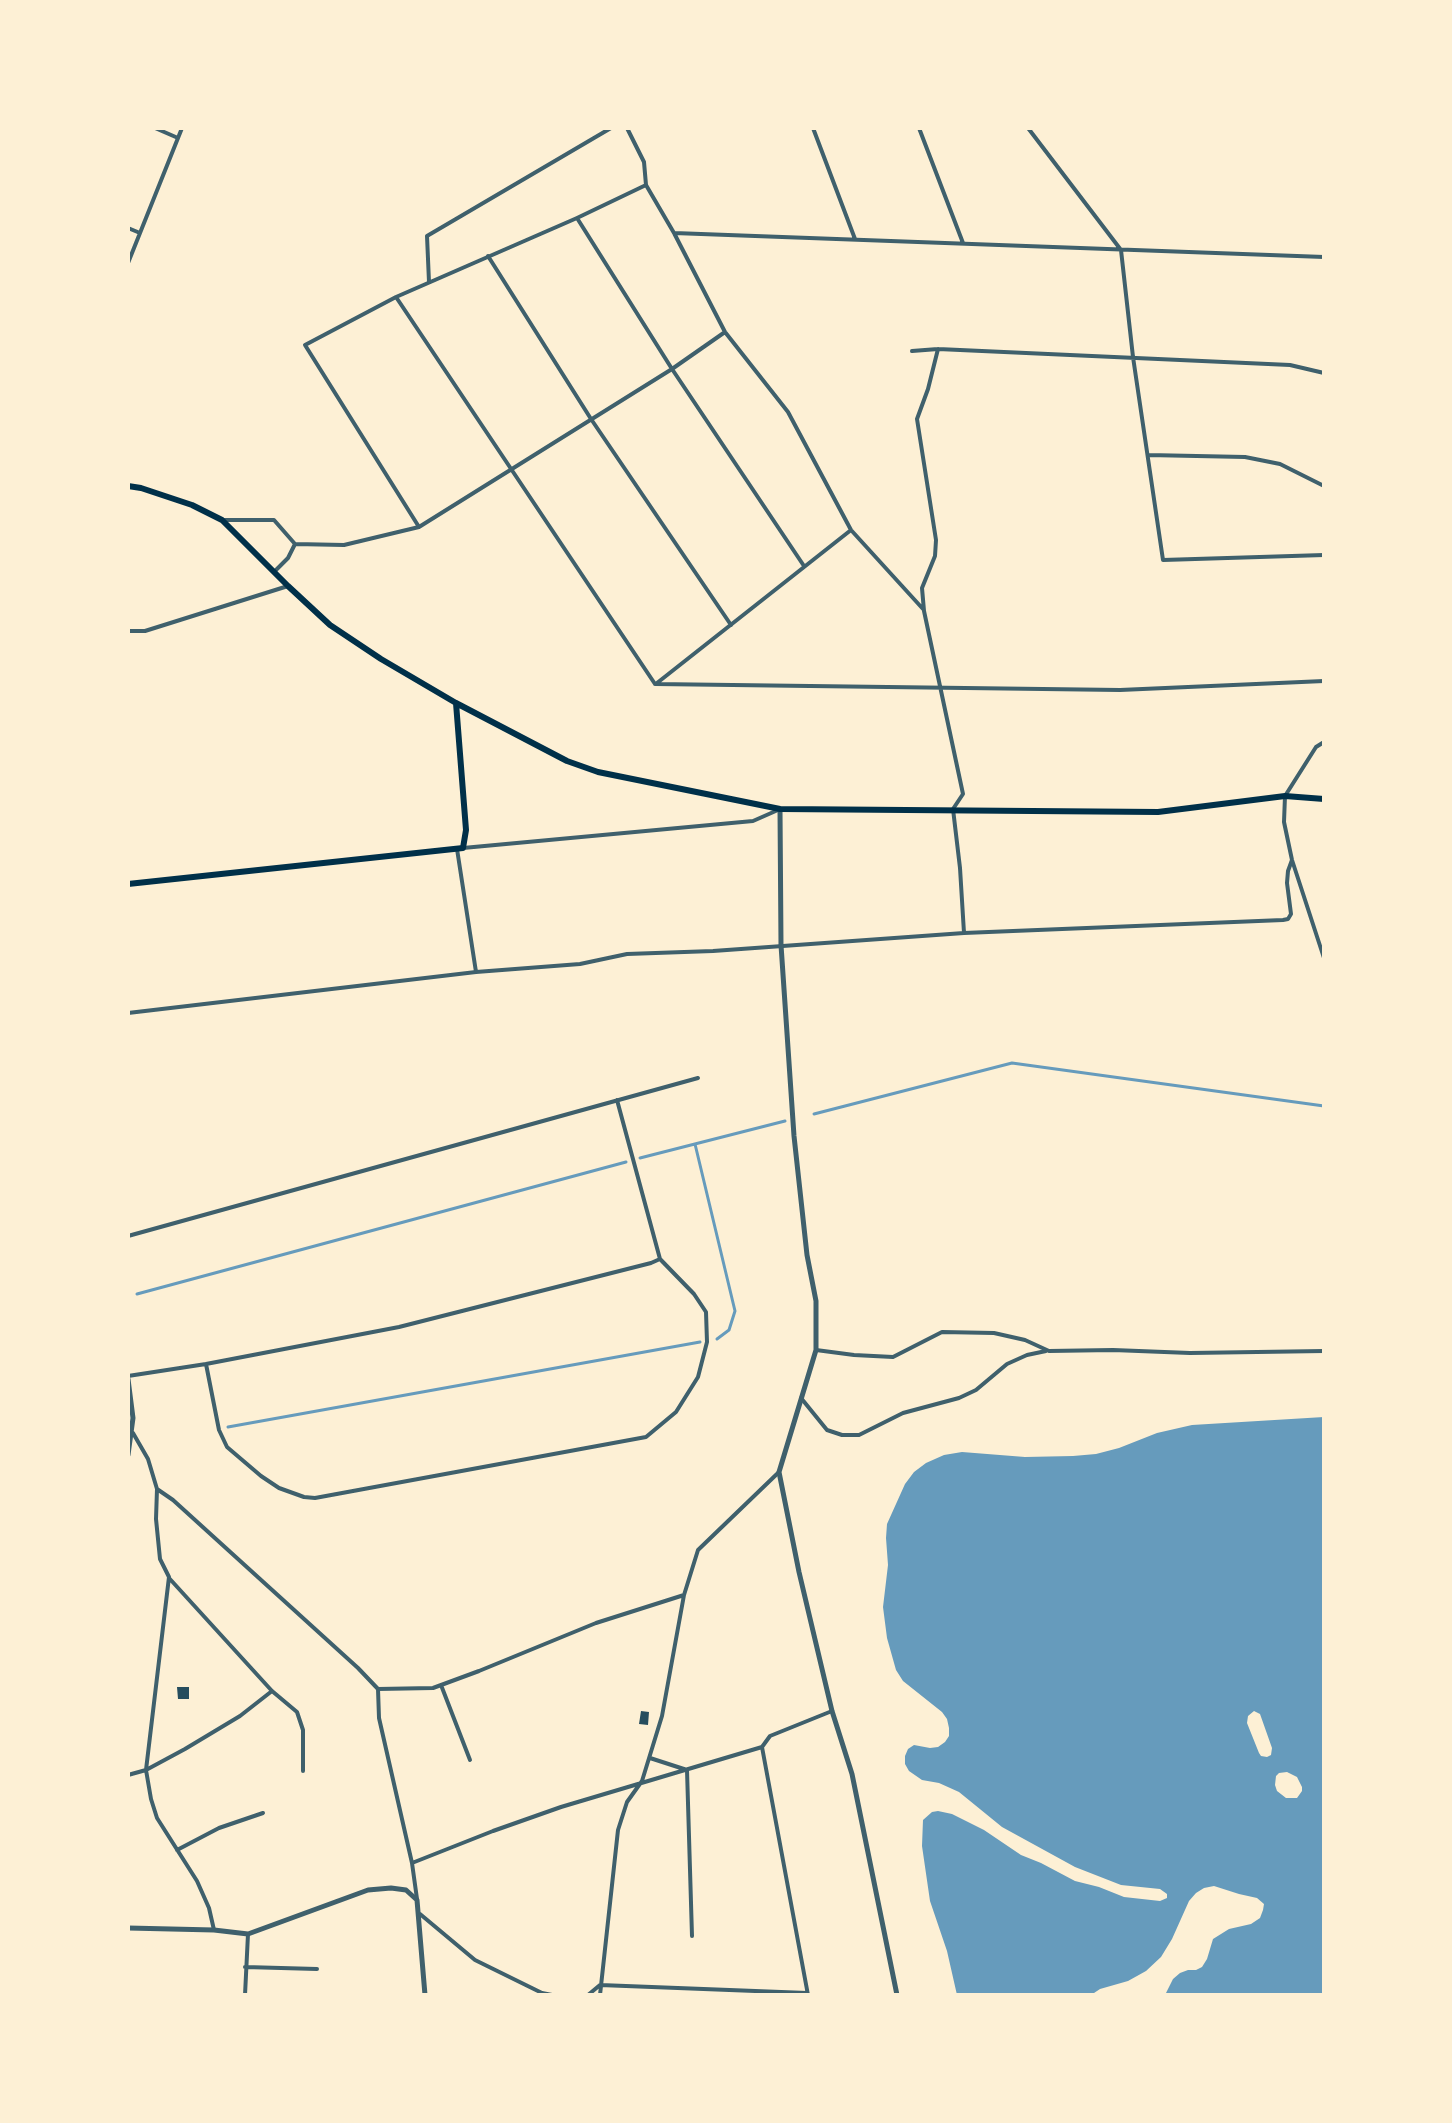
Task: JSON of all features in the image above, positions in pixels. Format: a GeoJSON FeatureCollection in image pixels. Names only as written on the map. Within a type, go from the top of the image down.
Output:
{"type":"FeatureCollection","features":[{"type":"Feature","properties":{"kind":"main road"},"geometry":{"type":"LineString","coordinates":[[128,486],[192,505],[222,520],[330,625],[456,703],[567,761],[598,772],[780,809],[1158,812],[1285,796],[1324,799]]}},
{"type":"Feature","properties":{"kind":"main road"},"geometry":{"type":"LineString","coordinates":[[128,884],[460,849],[466,830],[456,703]]}},
{"type":"Feature","properties":{"kind":"street"},"geometry":{"type":"LineString","coordinates":[[155,128],[178,138]]}},
{"type":"Feature","properties":{"kind":"street"},"geometry":{"type":"LineString","coordinates":[[128,263],[182,128]]}},
{"type":"Feature","properties":{"kind":"street"},"geometry":{"type":"LineString","coordinates":[[429,282],[427,236],[611,128]]}},
{"type":"Feature","properties":{"kind":"street"},"geometry":{"type":"LineString","coordinates":[[627,128],[644,162],[646,185],[725,332],[788,412],[851,530],[924,611]]}},
{"type":"Feature","properties":{"kind":"street"},"geometry":{"type":"LineString","coordinates":[[813,128],[855,239]]}},
{"type":"Feature","properties":{"kind":"street"},"geometry":{"type":"LineString","coordinates":[[919,128],[963,243]]}},
{"type":"Feature","properties":{"kind":"street"},"geometry":{"type":"LineString","coordinates":[[1028,128],[1121,250],[1133,357],[1163,560],[1324,555]]}},
{"type":"Feature","properties":{"kind":"street"},"geometry":{"type":"LineString","coordinates":[[419,527],[305,345],[396,297],[646,185]]}},
{"type":"Feature","properties":{"kind":"street"},"geometry":{"type":"LineString","coordinates":[[577,218],[672,369],[804,566]]}},
{"type":"Feature","properties":{"kind":"street"},"geometry":{"type":"LineString","coordinates":[[128,228],[140,233]]}},
{"type":"Feature","properties":{"kind":"street"},"geometry":{"type":"LineString","coordinates":[[674,233],[1324,257]]}},
{"type":"Feature","properties":{"kind":"street"},"geometry":{"type":"LineString","coordinates":[[488,256],[591,419],[731,625]]}},
{"type":"Feature","properties":{"kind":"street"},"geometry":{"type":"LineString","coordinates":[[396,297],[655,684]]}},
{"type":"Feature","properties":{"kind":"street"},"geometry":{"type":"LineString","coordinates":[[222,520],[274,520],[295,544],[344,545],[419,527],[672,369],[725,332]]}},
{"type":"Feature","properties":{"kind":"street"},"geometry":{"type":"LineString","coordinates":[[938,349],[917,419],[936,540],[935,556],[922,588],[924,611],[963,794],[953,809],[964,933]]}},
{"type":"Feature","properties":{"kind":"street"},"geometry":{"type":"LineString","coordinates":[[912,351],[938,349],[1290,365],[1324,373]]}},
{"type":"Feature","properties":{"kind":"street"},"geometry":{"type":"LineString","coordinates":[[1148,455],[1245,457],[1280,464],[1324,486]]}},
{"type":"Feature","properties":{"kind":"street"},"geometry":{"type":"LineString","coordinates":[[655,684],[851,530]]}},
{"type":"Feature","properties":{"kind":"street"},"geometry":{"type":"LineString","coordinates":[[275,571],[288,558],[295,544]]}},
{"type":"Feature","properties":{"kind":"street"},"geometry":{"type":"LineString","coordinates":[[128,631],[145,631],[288,586]]}},
{"type":"Feature","properties":{"kind":"street"},"geometry":{"type":"LineString","coordinates":[[655,684],[1120,690],[1324,681]]}},
{"type":"Feature","properties":{"kind":"street"},"geometry":{"type":"LineString","coordinates":[[1324,742],[1316,747],[1285,796],[1284,822],[1292,860],[1324,958]]}},
{"type":"Feature","properties":{"kind":"street"},"geometry":{"type":"LineString","coordinates":[[476,972],[460,849],[753,821],[780,809],[781,945],[794,1136],[807,1255],[816,1301],[816,1350],[779,1472],[832,1711],[852,1774],[897,1995]]}},
{"type":"Feature","properties":{"kind":"street"},"geometry":{"type":"LineString","coordinates":[[128,1013],[476,972],[580,964],[627,954],[964,933],[1283,920],[1291,914],[1287,883],[1292,860]]}},
{"type":"Feature","properties":{"kind":"street"},"geometry":{"type":"LineString","coordinates":[[128,1236],[698,1078]]}},
{"type":"Feature","properties":{"kind":"street"},"geometry":{"type":"LineString","coordinates":[[206,1364],[219,1430],[227,1447],[279,1488],[304,1497],[315,1498],[646,1437],[676,1412],[698,1377],[707,1342],[706,1312],[694,1294],[660,1259],[617,1100]]}},
{"type":"Feature","properties":{"kind":"street"},"geometry":{"type":"LineString","coordinates":[[128,1455],[133,1418],[128,1378],[399,1327],[660,1259]]}},
{"type":"Feature","properties":{"kind":"street"},"geometry":{"type":"LineString","coordinates":[[816,1350],[893,1357],[942,1332],[994,1333],[1025,1340],[1049,1351]]}},
{"type":"Feature","properties":{"kind":"street"},"geometry":{"type":"LineString","coordinates":[[801,1398],[827,1430],[842,1435],[859,1435],[903,1413],[967,1394],[1007,1364],[1027,1355],[1049,1351],[1324,1351]]}},
{"type":"Feature","properties":{"kind":"street"},"geometry":{"type":"LineString","coordinates":[[130,1433],[148,1459],[157,1489],[160,1559],[169,1577],[272,1691],[300,1717],[304,1737],[303,1771]]}},
{"type":"Feature","properties":{"kind":"street"},"geometry":{"type":"LineString","coordinates":[[600,1995],[618,1830],[627,1802],[642,1781],[662,1716],[684,1595],[698,1550],[779,1472]]}},
{"type":"Feature","properties":{"kind":"street"},"geometry":{"type":"LineString","coordinates":[[157,1489],[184,1510],[378,1689],[379,1718],[412,1863],[420,1914],[425,1995]]}},
{"type":"Feature","properties":{"kind":"street"},"geometry":{"type":"LineString","coordinates":[[169,1577],[146,1770],[154,1811],[201,1890],[214,1930]]}},
{"type":"Feature","properties":{"kind":"street"},"geometry":{"type":"LineString","coordinates":[[378,1689],[433,1688],[596,1623],[684,1595]]}},
{"type":"Feature","properties":{"kind":"street"},"geometry":{"type":"LineString","coordinates":[[441,1685],[470,1760]]}},
{"type":"Feature","properties":{"kind":"street"},"geometry":{"type":"LineString","coordinates":[[128,1775],[146,1770],[185,1749],[240,1716],[272,1691]]}},
{"type":"Feature","properties":{"kind":"street"},"geometry":{"type":"LineString","coordinates":[[412,1863],[493,1831],[642,1781],[762,1747],[770,1736],[832,1711]]}},
{"type":"Feature","properties":{"kind":"street"},"geometry":{"type":"LineString","coordinates":[[588,1995],[600,1985],[808,1994],[762,1747]]}},
{"type":"Feature","properties":{"kind":"street"},"geometry":{"type":"LineString","coordinates":[[649,1757],[687,1770]]}},
{"type":"Feature","properties":{"kind":"street"},"geometry":{"type":"LineString","coordinates":[[687,1770],[692,1936]]}},
{"type":"Feature","properties":{"kind":"street"},"geometry":{"type":"LineString","coordinates":[[177,1850],[219,1828],[263,1813]]}},
{"type":"Feature","properties":{"kind":"street"},"geometry":{"type":"LineString","coordinates":[[128,1928],[248,1934],[368,1890],[406,1890],[417,1900]]}},
{"type":"Feature","properties":{"kind":"street"},"geometry":{"type":"LineString","coordinates":[[420,1914],[475,1960],[542,1994],[552,1995]]}},
{"type":"Feature","properties":{"kind":"street"},"geometry":{"type":"LineString","coordinates":[[245,1995],[248,1934]]}},
{"type":"Feature","properties":{"kind":"street"},"geometry":{"type":"LineString","coordinates":[[245,1967],[317,1969]]}},
{"type":"Feature","properties":{"kind":"water"},"geometry":{"type":"Polygon","coordinates":[[[1324,1417],[1324,1995],[1165,1995],[1173,1979],[1180,1973],[1202,1967],[1213,1939],[1229,1929],[1251,1924],[1260,1918],[1264,1904],[1257,1898],[1214,1886],[1196,1893],[1161,1957],[1146,1971],[1128,1981],[1100,1989],[1091,1995],[957,1995],[947,1951],[930,1901],[922,1846],[923,1820],[932,1812],[952,1814],[984,1830],[1021,1855],[1075,1881],[1124,1897],[1160,1901],[1167,1898],[1167,1894],[1160,1889],[1121,1885],[1075,1867],[1002,1827],[959,1792],[922,1780],[909,1771],[905,1764],[908,1749],[914,1745],[938,1747],[949,1736],[949,1728],[942,1712],[903,1681],[896,1670],[883,1607],[888,1565],[887,1524],[905,1484],[914,1472],[944,1455],[962,1452],[1025,1457],[1096,1454],[1157,1433],[1192,1425],[1324,1417]],[[1254,1711],[1248,1716],[1247,1723],[1259,1753],[1267,1757],[1271,1755],[1272,1748],[1260,1714],[1254,1711]],[[1287,1772],[1276,1776],[1277,1791],[1286,1798],[1297,1798],[1302,1787],[1297,1777],[1287,1772]]]}},
{"type":"Feature","properties":{"kind":"building"},"geometry":{"type":"Polygon","coordinates":[[[177,1687],[189,1687],[189,1699],[178,1699],[177,1687]]]}},
{"type":"Feature","properties":{"kind":"building"},"geometry":{"type":"Polygon","coordinates":[[[641,1711],[649,1712],[648,1725],[639,1724],[641,1711]]]}},
{"type":"Feature","properties":{"kind":"waterway"},"geometry":{"type":"LineString","coordinates":[[814,1114],[1012,1063],[1324,1106]]}},
{"type":"Feature","properties":{"kind":"waterway"},"geometry":{"type":"LineString","coordinates":[[640,1158],[785,1121]]}},
{"type":"Feature","properties":{"kind":"waterway"},"geometry":{"type":"LineString","coordinates":[[695,1144],[735,1311],[729,1330],[717,1339]]}},
{"type":"Feature","properties":{"kind":"waterway"},"geometry":{"type":"LineString","coordinates":[[137,1294],[626,1162]]}},
{"type":"Feature","properties":{"kind":"waterway"},"geometry":{"type":"LineString","coordinates":[[228,1427],[700,1342]]}}]}
